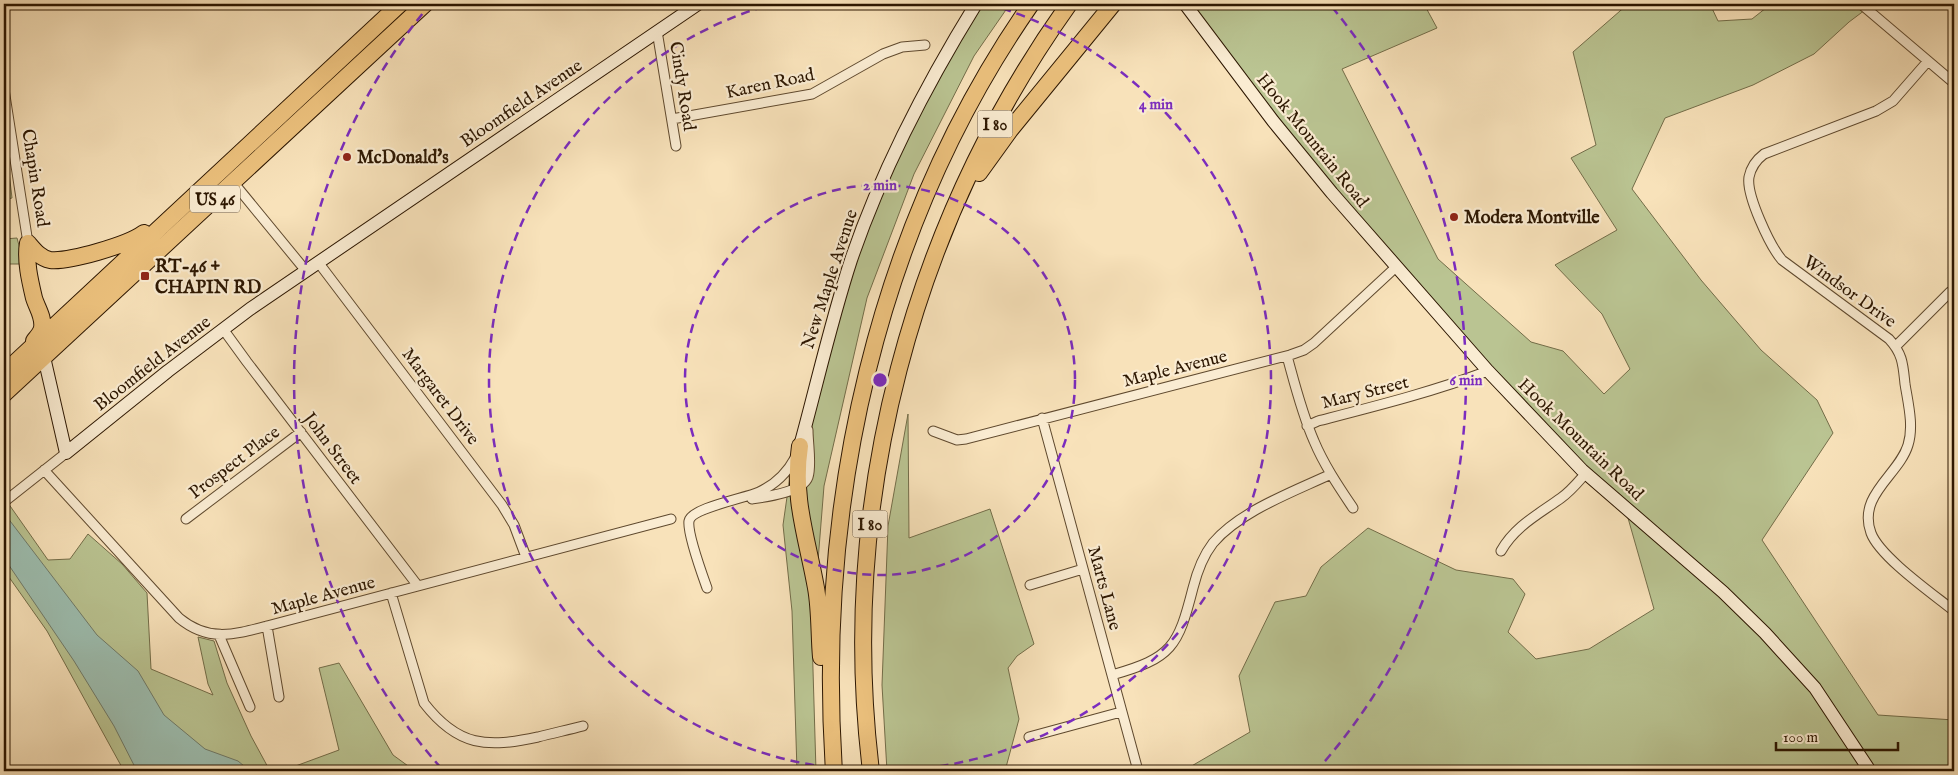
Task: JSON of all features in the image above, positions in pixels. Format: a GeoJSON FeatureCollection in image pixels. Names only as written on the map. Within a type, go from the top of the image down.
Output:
{"type":"FeatureCollection","features":[{"type":"Feature","properties":{"kind":"highway","name":"US 46"},"geometry":{"type":"LineString","coordinates":[[4,373],[400,4]]}},
{"type":"Feature","properties":{"kind":"highway","name":"US 46"},"geometry":{"type":"LineString","coordinates":[[4,394],[425,4]]}},
{"type":"Feature","properties":{"kind":"highway","name":"I 80"},"geometry":{"type":"LineString","coordinates":[[833,771],[831,641],[837,546],[849,453],[869,361],[897,270],[931,183],[973,98],[1004,44],[1031,4]]}},
{"type":"Feature","properties":{"kind":"highway","name":"I 80"},"geometry":{"type":"LineString","coordinates":[[871,771],[865,703],[865,579],[880,458],[892,398],[916,310],[936,252],[959,196],[986,140],[1031,61],[1069,4]]}},
{"type":"Feature","properties":{"kind":"highway"},"geometry":{"type":"LineString","coordinates":[[936,252],[966,195],[998,145],[1113,4]]}},
{"type":"Feature","properties":{"kind":"highway"},"geometry":{"type":"LineString","coordinates":[[28,243],[36,253],[49,260],[108,249],[138,238],[181,208]]}},
{"type":"Feature","properties":{"kind":"highway"},"geometry":{"type":"LineString","coordinates":[[28,243],[26,254],[34,298],[40,313],[42,326],[41,332],[29,348]]}},
{"type":"Feature","properties":{"kind":"highway"},"geometry":{"type":"LineString","coordinates":[[800,446],[798,488],[801,522],[818,600],[823,694],[833,771]]}},
{"type":"Feature","properties":{"kind":"street","name":"Bloomfield Avenue"},"geometry":{"type":"LineString","coordinates":[[7,500],[223,328],[698,4]]}},
{"type":"Feature","properties":{"kind":"street","name":"New Maple Avenue"},"geometry":{"type":"LineString","coordinates":[[800,446],[823,355],[851,261],[883,177],[926,88],[976,4]]}},
{"type":"Feature","properties":{"kind":"street","name":"Hook Mountain Road"},"geometry":{"type":"LineString","coordinates":[[1185,4],[1277,126],[1332,193],[1488,371],[1586,473],[1723,592],[1765,633],[1815,688],[1870,771]]}},
{"type":"Feature","properties":{"kind":"street"},"geometry":{"type":"LineString","coordinates":[[1861,4],[1954,83]]}},
{"type":"Feature","properties":{"kind":"street","name":"Cindy Road"},"geometry":{"type":"LineString","coordinates":[[657,31],[676,146]]}},
{"type":"Feature","properties":{"kind":"street","name":"Karen Road"},"geometry":{"type":"LineString","coordinates":[[672,119],[812,94],[883,54],[902,47],[925,45]]}},
{"type":"Feature","properties":{"kind":"street","name":"Windsor Drive"},"geometry":{"type":"LineString","coordinates":[[1928,61],[1892,101],[1876,111],[1764,154],[1755,162],[1749,176],[1748,186],[1758,215],[1776,253],[1782,260],[1889,339],[1899,349],[1910,434],[1903,456],[1871,503],[1868,515],[1869,526],[1879,546],[1954,611]]}},
{"type":"Feature","properties":{"kind":"street","name":"Chapin Road"},"geometry":{"type":"LineString","coordinates":[[4,90],[28,243]]}},
{"type":"Feature","properties":{"kind":"street"},"geometry":{"type":"LineString","coordinates":[[233,182],[306,271]]}},
{"type":"Feature","properties":{"kind":"street","name":"Margaret Drive"},"geometry":{"type":"LineString","coordinates":[[318,262],[502,505],[514,525],[526,556]]}},
{"type":"Feature","properties":{"kind":"street","name":"Maple Avenue"},"geometry":{"type":"LineString","coordinates":[[933,431],[957,440],[966,439],[1304,350],[1314,343],[1396,267]]}},
{"type":"Feature","properties":{"kind":"street"},"geometry":{"type":"LineString","coordinates":[[1896,346],[1954,290]]}},
{"type":"Feature","properties":{"kind":"street","name":"John Street"},"geometry":{"type":"LineString","coordinates":[[223,328],[418,586]]}},
{"type":"Feature","properties":{"kind":"street"},"geometry":{"type":"LineString","coordinates":[[1287,356],[1314,442],[1352,508]]}},
{"type":"Feature","properties":{"kind":"street"},"geometry":{"type":"LineString","coordinates":[[44,357],[66,453]]}},
{"type":"Feature","properties":{"kind":"street","name":"Mary Street"},"geometry":{"type":"LineString","coordinates":[[1308,426],[1318,421],[1408,398],[1488,371]]}},
{"type":"Feature","properties":{"kind":"street","name":"New Maple Avenue"},"geometry":{"type":"LineString","coordinates":[[798,488],[806,482],[809,471],[810,409]]}},
{"type":"Feature","properties":{"kind":"street","name":"Marts Lane"},"geometry":{"type":"LineString","coordinates":[[1042,418],[1137,767]]}},
{"type":"Feature","properties":{"kind":"street","name":"Prospect Place"},"geometry":{"type":"LineString","coordinates":[[186,519],[301,432]]}},
{"type":"Feature","properties":{"kind":"street"},"geometry":{"type":"LineString","coordinates":[[706,588],[690,531],[689,519],[691,515],[758,492],[776,482],[793,462],[800,446]]}},
{"type":"Feature","properties":{"kind":"street","name":"Maple Avenue"},"geometry":{"type":"LineString","coordinates":[[44,470],[179,618],[201,631],[219,635],[236,634],[671,519]]}},
{"type":"Feature","properties":{"kind":"street"},"geometry":{"type":"LineString","coordinates":[[1500,551],[1518,528],[1563,497],[1586,473]]}},
{"type":"Feature","properties":{"kind":"street"},"geometry":{"type":"LineString","coordinates":[[1112,675],[1145,664],[1170,647],[1182,628],[1203,559],[1211,545],[1223,532],[1253,512],[1331,474]]}},
{"type":"Feature","properties":{"kind":"street"},"geometry":{"type":"LineString","coordinates":[[737,500],[768,496],[798,488]]}},
{"type":"Feature","properties":{"kind":"street"},"geometry":{"type":"LineString","coordinates":[[1030,585],[1083,569]]}},
{"type":"Feature","properties":{"kind":"street"},"geometry":{"type":"LineString","coordinates":[[392,593],[424,703],[451,731],[483,743],[505,744],[583,726]]}},
{"type":"Feature","properties":{"kind":"street"},"geometry":{"type":"LineString","coordinates":[[267,626],[279,697]]}},
{"type":"Feature","properties":{"kind":"street"},"geometry":{"type":"LineString","coordinates":[[219,635],[250,707]]}},
{"type":"Feature","properties":{"kind":"street"},"geometry":{"type":"LineString","coordinates":[[1029,737],[1121,712]]}},
{"type":"Feature","properties":{"kind":"green space"},"geometry":{"type":"Polygon","coordinates":[[[978,4],[1010,4],[974,56],[914,174],[867,298],[824,486],[812,636],[816,771],[797,771],[792,611],[783,525],[793,455],[830,324],[904,129],[978,4]]]}},
{"type":"Feature","properties":{"kind":"green space"},"geometry":{"type":"Polygon","coordinates":[[[1181,4],[1424,4],[1437,28],[1342,69],[1438,259],[1531,342],[1563,351],[1604,394],[1630,369],[1602,314],[1555,265],[1617,230],[1571,158],[1596,145],[1573,52],[1628,4],[1710,4],[1718,21],[1752,19],[1771,4],[1873,4],[1849,22],[1814,54],[1753,85],[1665,118],[1632,189],[1701,280],[1761,350],[1817,400],[1833,433],[1762,540],[1878,715],[1954,720],[1954,771],[1183,771],[1250,732],[1239,676],[1275,602],[1306,596],[1321,567],[1368,528],[1456,570],[1513,579],[1525,594],[1508,632],[1536,659],[1589,649],[1654,609],[1624,504],[1533,422],[1323,187],[1181,4]]]}},
{"type":"Feature","properties":{"kind":"green space"},"geometry":{"type":"Polygon","coordinates":[[[4,130],[12,198],[4,200],[4,130]]]}},
{"type":"Feature","properties":{"kind":"green space"},"geometry":{"type":"Polygon","coordinates":[[[17,238],[24,264],[4,264],[4,239],[17,238]]]}},
{"type":"Feature","properties":{"kind":"green space"},"geometry":{"type":"Polygon","coordinates":[[[908,414],[909,538],[990,509],[1034,644],[1017,656],[1008,668],[1019,719],[1005,771],[887,771],[882,685],[888,526],[908,414]]]}},
{"type":"Feature","properties":{"kind":"green space"},"geometry":{"type":"Polygon","coordinates":[[[4,501],[8,503],[48,560],[70,559],[88,534],[122,564],[147,593],[151,669],[213,695],[208,684],[198,637],[214,641],[227,683],[251,736],[270,771],[124,771],[47,631],[4,570],[4,501]]]}},
{"type":"Feature","properties":{"kind":"green space"},"geometry":{"type":"Polygon","coordinates":[[[339,663],[393,755],[415,771],[282,771],[339,750],[319,668],[339,663]]]}},
{"type":"Feature","properties":{"kind":"shaded area"},"geometry":{"type":"Polygon","coordinates":[[[4,513],[97,635],[138,671],[164,715],[205,749],[238,761],[250,771],[137,771],[114,726],[74,661],[4,558],[4,513]]]}},
{"type":"Feature","properties":{"kind":"place","name":"McDonald's"},"geometry":{"type":"Point","coordinates":[347,157]}},
{"type":"Feature","properties":{"kind":"place","name":"Modera Montville"},"geometry":{"type":"Point","coordinates":[1454,217]}},
{"type":"Feature","properties":{"kind":"place","name":"RT-46 + CHAPIN RD"},"geometry":{"type":"Point","coordinates":[145,276]}}]}
